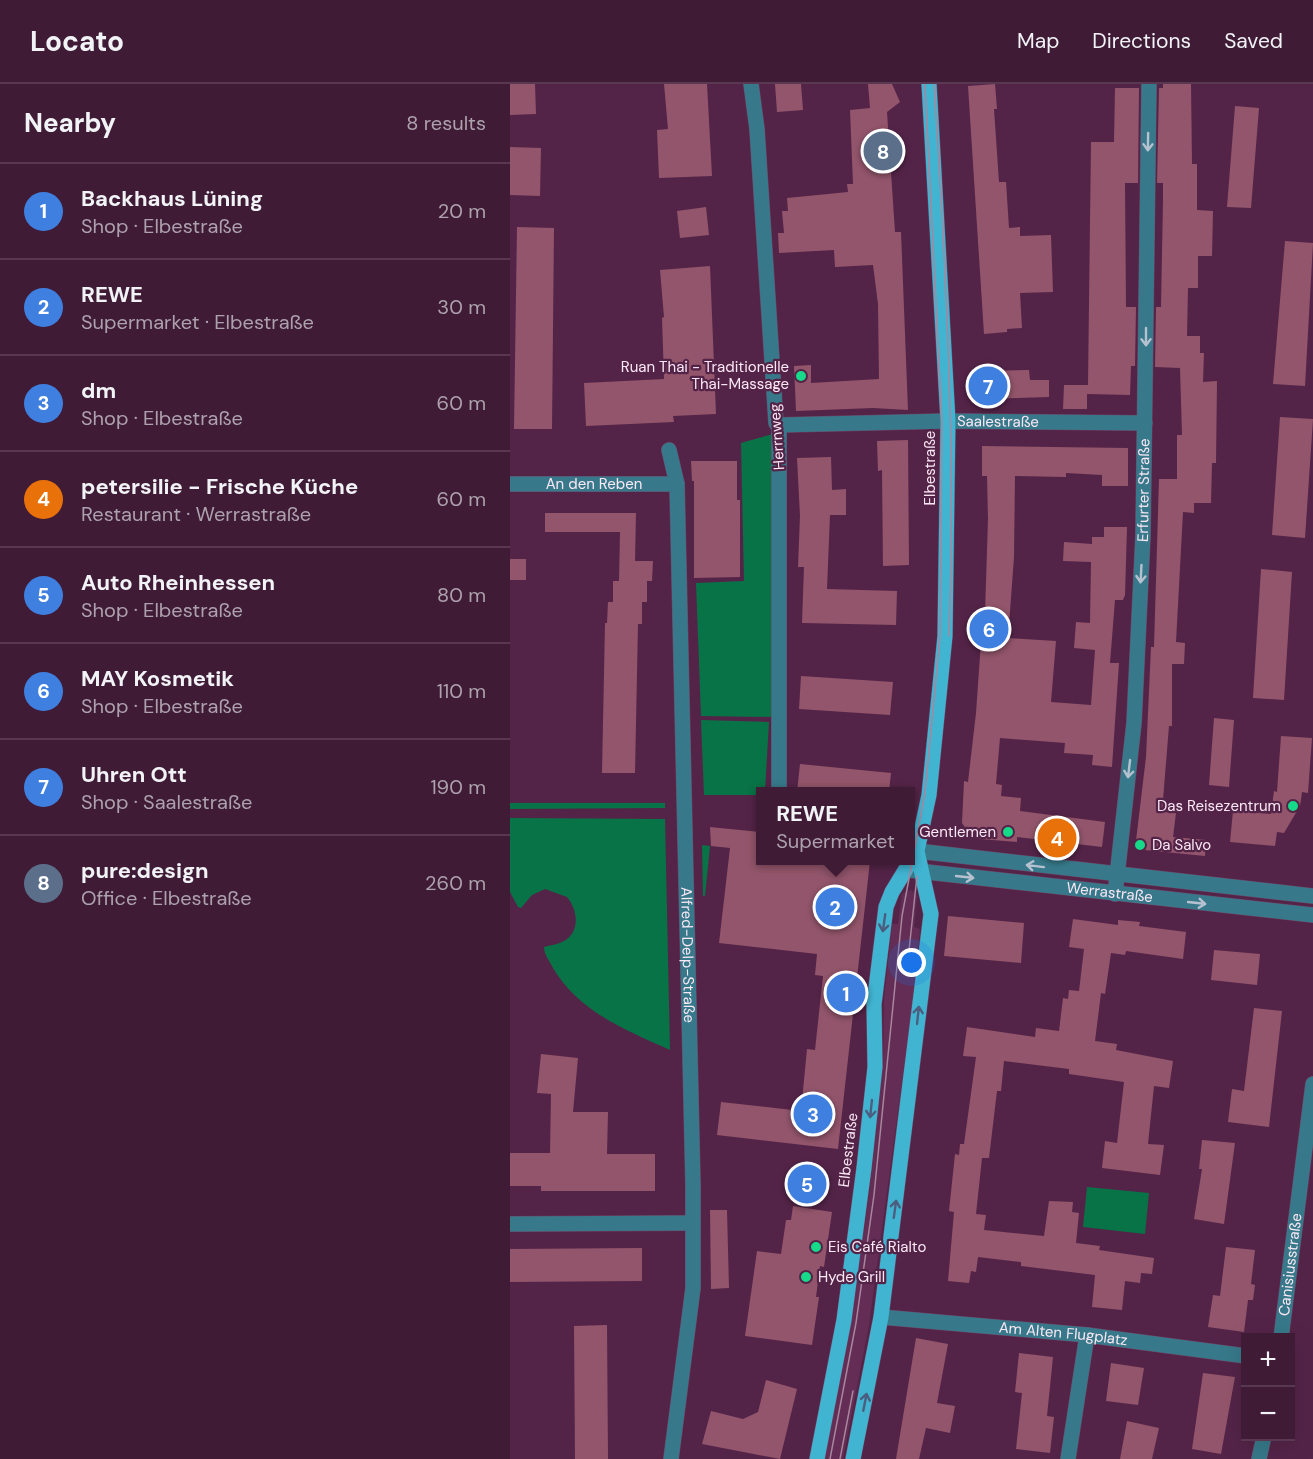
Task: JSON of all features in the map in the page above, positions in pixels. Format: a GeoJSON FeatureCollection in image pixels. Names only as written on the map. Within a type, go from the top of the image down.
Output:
{"type":"FeatureCollection","features":[{"type":"Feature","properties":{"kind":"main road","name":"Elbestraße"},"geometry":{"type":"LineString","coordinates":[[915,854],[929,795],[945,636],[948,422],[929,84]]}},
{"type":"Feature","properties":{"kind":"main road","name":"Elbestraße"},"geometry":{"type":"LineString","coordinates":[[853,1459],[881,1317],[931,914],[917,851]]}},
{"type":"Feature","properties":{"kind":"main road","name":"Elbestraße"},"geometry":{"type":"LineString","coordinates":[[817,1459],[844,1320],[864,1168],[875,1067],[874,1004],[878,958],[886,907],[892,892],[909,865]]}},
{"type":"Feature","properties":{"kind":"street","name":"Herrnweg"},"geometry":{"type":"LineString","coordinates":[[751,84],[758,129],[776,423],[779,425],[779,787]]}},
{"type":"Feature","properties":{"kind":"street","name":"Erfurter Straße"},"geometry":{"type":"LineString","coordinates":[[1115,894],[1134,723],[1145,423],[1149,84]]}},
{"type":"Feature","properties":{"kind":"street","name":"Saalestraße"},"geometry":{"type":"LineString","coordinates":[[779,425],[948,422],[1145,423]]}},
{"type":"Feature","properties":{"kind":"street","name":"Alfred-Delp-Straße"},"geometry":{"type":"LineString","coordinates":[[669,450],[677,484],[693,1223],[693,1288],[671,1459]]}},
{"type":"Feature","properties":{"kind":"street","name":"An den Reben"},"geometry":{"type":"LineString","coordinates":[[510,484],[677,484]]}},
{"type":"Feature","properties":{"kind":"street","name":"Werrastraße"},"geometry":{"type":"LineString","coordinates":[[917,851],[1313,896]]}},
{"type":"Feature","properties":{"kind":"street","name":"Werrastraße"},"geometry":{"type":"LineString","coordinates":[[906,870],[1313,915]]}},
{"type":"Feature","properties":{"kind":"street","name":"Canisiusstraße"},"geometry":{"type":"LineString","coordinates":[[1282,1333],[1313,1084]]}},
{"type":"Feature","properties":{"kind":"street"},"geometry":{"type":"LineString","coordinates":[[510,1224],[693,1223]]}},
{"type":"Feature","properties":{"kind":"street","name":"Am Alten Flugplatz"},"geometry":{"type":"LineString","coordinates":[[881,1317],[1087,1335],[1241,1355]]}},
{"type":"Feature","properties":{"kind":"street"},"geometry":{"type":"LineString","coordinates":[[1068,1459],[1087,1335]]}},
{"type":"Feature","properties":{"kind":"street"},"geometry":{"type":"LineString","coordinates":[[1259,1459],[1263,1441]]}},
{"type":"Feature","properties":{"kind":"shaded area"},"geometry":{"type":"Polygon","coordinates":[[[911,890],[917,896],[914,927],[920,929],[911,1015],[869,1325],[843,1459],[824,1459],[855,1294],[869,1194],[883,1067],[884,998],[892,924],[898,924],[902,894],[911,890]]]}},
{"type":"Feature","properties":{"kind":"green space"},"geometry":{"type":"Polygon","coordinates":[[[773,434],[773,717],[701,716],[696,583],[744,581],[741,443],[773,434]]]}},
{"type":"Feature","properties":{"kind":"green space"},"geometry":{"type":"Polygon","coordinates":[[[701,720],[769,722],[765,787],[756,787],[756,795],[704,795],[701,720]]]}},
{"type":"Feature","properties":{"kind":"green space"},"geometry":{"type":"Polygon","coordinates":[[[510,803],[665,803],[665,808],[510,809],[510,803]]]}},
{"type":"Feature","properties":{"kind":"green space"},"geometry":{"type":"Polygon","coordinates":[[[510,818],[665,819],[670,1050],[620,1027],[590,1008],[576,997],[553,968],[544,947],[562,942],[572,933],[576,921],[574,908],[567,897],[545,889],[532,895],[521,908],[518,907],[510,892],[510,818]]]}},
{"type":"Feature","properties":{"kind":"green space"},"geometry":{"type":"Polygon","coordinates":[[[702,845],[710,846],[705,896],[703,896],[702,845]]]}},
{"type":"Feature","properties":{"kind":"green space"},"geometry":{"type":"Polygon","coordinates":[[[1087,1187],[1149,1193],[1145,1234],[1083,1227],[1087,1187]]]}},
{"type":"Feature","properties":{"kind":"building"},"geometry":{"type":"Polygon","coordinates":[[[510,84],[535,84],[536,114],[510,115],[510,84]]]}},
{"type":"Feature","properties":{"kind":"building"},"geometry":{"type":"Polygon","coordinates":[[[664,84],[707,84],[712,176],[659,178],[657,130],[668,129],[664,84]]]}},
{"type":"Feature","properties":{"kind":"building"},"geometry":{"type":"Polygon","coordinates":[[[775,84],[801,84],[803,110],[777,112],[775,84]]]}},
{"type":"Feature","properties":{"kind":"building"},"geometry":{"type":"Polygon","coordinates":[[[868,84],[892,84],[900,102],[887,112],[895,232],[901,232],[908,410],[873,408],[796,411],[794,366],[811,365],[811,383],[879,379],[878,304],[873,265],[835,267],[834,250],[779,253],[778,233],[784,233],[782,211],[788,211],[787,198],[848,192],[847,184],[853,184],[850,110],[870,108],[868,84]]]}},
{"type":"Feature","properties":{"kind":"building"},"geometry":{"type":"Polygon","coordinates":[[[995,84],[997,109],[994,109],[999,182],[1006,182],[1009,228],[1020,227],[1020,236],[1051,235],[1053,292],[1020,293],[1022,328],[984,334],[968,86],[995,84]]]}},
{"type":"Feature","properties":{"kind":"building"},"geometry":{"type":"Polygon","coordinates":[[[1163,84],[1191,84],[1192,164],[1197,164],[1197,210],[1213,211],[1212,256],[1198,256],[1198,288],[1188,288],[1187,336],[1200,336],[1200,353],[1204,353],[1203,382],[1217,381],[1216,463],[1212,463],[1211,503],[1194,503],[1194,513],[1183,512],[1176,642],[1185,643],[1184,664],[1172,664],[1172,726],[1169,726],[1162,812],[1176,813],[1173,837],[1206,840],[1205,856],[1135,849],[1146,757],[1151,647],[1154,647],[1159,479],[1177,479],[1177,435],[1182,435],[1180,368],[1155,367],[1156,307],[1161,307],[1163,183],[1157,183],[1159,88],[1163,88],[1163,84]]]}},
{"type":"Feature","properties":{"kind":"building"},"geometry":{"type":"Polygon","coordinates":[[[1115,88],[1139,88],[1138,183],[1125,183],[1126,307],[1136,307],[1135,366],[1131,366],[1130,395],[1087,394],[1087,409],[1063,409],[1064,385],[1088,385],[1091,142],[1114,142],[1115,88]]]}},
{"type":"Feature","properties":{"kind":"building"},"geometry":{"type":"Polygon","coordinates":[[[1235,106],[1259,108],[1251,208],[1227,207],[1235,106]]]}},
{"type":"Feature","properties":{"kind":"building"},"geometry":{"type":"Polygon","coordinates":[[[510,147],[541,148],[540,196],[510,195],[510,147]]]}},
{"type":"Feature","properties":{"kind":"building"},"geometry":{"type":"Polygon","coordinates":[[[706,207],[709,235],[680,238],[677,211],[706,207]]]}},
{"type":"Feature","properties":{"kind":"building"},"geometry":{"type":"Polygon","coordinates":[[[517,227],[554,228],[552,429],[514,429],[517,227]]]}},
{"type":"Feature","properties":{"kind":"building"},"geometry":{"type":"Polygon","coordinates":[[[1285,241],[1313,243],[1305,386],[1273,384],[1285,241]]]}},
{"type":"Feature","properties":{"kind":"building"},"geometry":{"type":"Polygon","coordinates":[[[710,266],[716,414],[673,416],[674,422],[586,426],[584,383],[664,379],[662,318],[664,317],[660,270],[710,266]]]}},
{"type":"Feature","properties":{"kind":"building"},"geometry":{"type":"Polygon","coordinates":[[[1029,370],[1030,380],[1049,380],[1049,397],[984,399],[984,371],[1029,370]]]}},
{"type":"Feature","properties":{"kind":"building"},"geometry":{"type":"Polygon","coordinates":[[[1280,417],[1313,419],[1305,538],[1272,535],[1280,417]]]}},
{"type":"Feature","properties":{"kind":"building"},"geometry":{"type":"Polygon","coordinates":[[[908,440],[909,565],[883,566],[882,470],[878,471],[877,441],[908,440]]]}},
{"type":"Feature","properties":{"kind":"building"},"geometry":{"type":"Polygon","coordinates":[[[982,446],[1128,448],[1128,486],[1102,486],[1102,475],[1066,473],[1066,477],[1015,476],[1014,557],[1008,638],[1056,641],[1051,702],[1091,705],[1095,650],[1074,648],[1076,622],[1090,623],[1091,562],[1063,561],[1064,542],[1092,544],[1092,537],[1104,537],[1104,527],[1127,527],[1125,595],[1123,600],[1115,600],[1110,663],[1119,663],[1112,767],[1092,765],[1093,755],[1064,753],[1065,743],[1000,738],[996,784],[1002,785],[1001,796],[1021,798],[1020,811],[1105,822],[1102,847],[1017,837],[1017,842],[980,839],[969,833],[962,823],[964,781],[968,782],[976,713],[983,613],[985,613],[988,519],[987,476],[982,476],[982,446]]]}},
{"type":"Feature","properties":{"kind":"building"},"geometry":{"type":"Polygon","coordinates":[[[831,457],[832,490],[846,489],[846,515],[830,515],[827,589],[897,591],[896,625],[802,623],[804,567],[798,567],[800,516],[797,458],[831,457]]]}},
{"type":"Feature","properties":{"kind":"building"},"geometry":{"type":"Polygon","coordinates":[[[691,461],[737,461],[737,500],[740,500],[740,577],[694,578],[694,481],[692,481],[691,461]]]}},
{"type":"Feature","properties":{"kind":"building"},"geometry":{"type":"Polygon","coordinates":[[[545,513],[636,513],[635,561],[653,561],[652,581],[647,581],[647,602],[642,602],[642,624],[638,624],[635,773],[602,773],[605,623],[607,623],[608,602],[613,602],[613,581],[619,581],[620,532],[545,532],[545,513]]]}},
{"type":"Feature","properties":{"kind":"building"},"geometry":{"type":"Polygon","coordinates":[[[510,559],[526,559],[526,580],[510,580],[510,559]]]}},
{"type":"Feature","properties":{"kind":"building"},"geometry":{"type":"Polygon","coordinates":[[[1261,569],[1292,572],[1284,700],[1253,698],[1261,569]]]}},
{"type":"Feature","properties":{"kind":"building"},"geometry":{"type":"Polygon","coordinates":[[[801,676],[893,682],[890,715],[799,709],[801,676]]]}},
{"type":"Feature","properties":{"kind":"building"},"geometry":{"type":"Polygon","coordinates":[[[1214,718],[1234,720],[1229,787],[1209,785],[1214,718]]]}},
{"type":"Feature","properties":{"kind":"building"},"geometry":{"type":"Polygon","coordinates":[[[1281,736],[1312,738],[1308,793],[1302,792],[1300,806],[1284,833],[1277,832],[1275,846],[1230,842],[1233,811],[1271,814],[1274,791],[1277,792],[1281,736]]]}},
{"type":"Feature","properties":{"kind":"building"},"geometry":{"type":"Polygon","coordinates":[[[800,764],[891,773],[890,787],[798,787],[800,764]]]}},
{"type":"Feature","properties":{"kind":"building"},"geometry":{"type":"Polygon","coordinates":[[[710,827],[756,832],[756,865],[870,865],[838,1149],[717,1135],[721,1102],[801,1111],[807,1049],[815,1050],[823,976],[815,975],[817,954],[719,943],[730,848],[711,846],[710,827]]]}},
{"type":"Feature","properties":{"kind":"building"},"geometry":{"type":"Polygon","coordinates":[[[948,916],[1024,923],[1021,963],[944,956],[948,916]]]}},
{"type":"Feature","properties":{"kind":"building"},"geometry":{"type":"Polygon","coordinates":[[[1073,919],[1118,925],[1118,920],[1140,922],[1139,926],[1186,932],[1183,959],[1126,951],[1125,955],[1111,953],[1105,994],[1101,993],[1095,1041],[1117,1044],[1116,1050],[1173,1061],[1169,1088],[1154,1086],[1148,1144],[1164,1145],[1160,1175],[1102,1168],[1105,1141],[1117,1143],[1124,1082],[1069,1074],[1069,1069],[1004,1061],[1001,1091],[997,1091],[989,1158],[982,1158],[976,1214],[986,1215],[984,1230],[1044,1236],[1049,1201],[1073,1202],[1072,1212],[1079,1213],[1076,1243],[1100,1246],[1099,1250],[1154,1258],[1152,1274],[1141,1273],[1140,1283],[1125,1281],[1122,1310],[1092,1307],[1095,1275],[1021,1266],[1021,1262],[978,1257],[976,1272],[971,1271],[969,1283],[948,1281],[954,1212],[949,1211],[955,1154],[959,1155],[960,1144],[964,1144],[976,1057],[963,1056],[967,1027],[1035,1037],[1036,1028],[1059,1031],[1063,998],[1068,999],[1069,990],[1079,991],[1084,949],[1069,947],[1073,919]]]}},
{"type":"Feature","properties":{"kind":"building"},"geometry":{"type":"Polygon","coordinates":[[[1214,950],[1260,954],[1257,985],[1211,980],[1214,950]]]}},
{"type":"Feature","properties":{"kind":"building"},"geometry":{"type":"Polygon","coordinates":[[[1254,1008],[1282,1011],[1269,1127],[1228,1122],[1232,1089],[1244,1091],[1254,1008]]]}},
{"type":"Feature","properties":{"kind":"building"},"geometry":{"type":"Polygon","coordinates":[[[541,1054],[578,1058],[573,1112],[608,1112],[607,1154],[655,1154],[655,1191],[541,1191],[541,1186],[510,1186],[510,1153],[550,1153],[551,1094],[537,1093],[541,1054]]]}},
{"type":"Feature","properties":{"kind":"building"},"geometry":{"type":"Polygon","coordinates":[[[1202,1140],[1235,1143],[1224,1224],[1194,1219],[1202,1169],[1199,1169],[1202,1140]]]}},
{"type":"Feature","properties":{"kind":"building"},"geometry":{"type":"Polygon","coordinates":[[[793,1206],[832,1212],[824,1267],[820,1266],[816,1297],[819,1297],[812,1345],[745,1336],[757,1251],[781,1254],[786,1220],[791,1220],[793,1206]]]}},
{"type":"Feature","properties":{"kind":"building"},"geometry":{"type":"Polygon","coordinates":[[[710,1210],[727,1210],[729,1288],[711,1289],[710,1210]]]}},
{"type":"Feature","properties":{"kind":"building"},"geometry":{"type":"Polygon","coordinates":[[[1226,1247],[1255,1250],[1251,1284],[1255,1285],[1253,1300],[1248,1300],[1244,1332],[1208,1327],[1213,1295],[1220,1296],[1226,1247]]]}},
{"type":"Feature","properties":{"kind":"building"},"geometry":{"type":"Polygon","coordinates":[[[642,1248],[642,1281],[510,1282],[510,1249],[642,1248]]]}},
{"type":"Feature","properties":{"kind":"building"},"geometry":{"type":"Polygon","coordinates":[[[607,1325],[608,1459],[575,1459],[574,1326],[607,1325]]]}},
{"type":"Feature","properties":{"kind":"building"},"geometry":{"type":"Polygon","coordinates":[[[916,1338],[948,1344],[937,1403],[955,1406],[950,1433],[926,1428],[919,1459],[896,1459],[916,1338]]]}},
{"type":"Feature","properties":{"kind":"building"},"geometry":{"type":"Polygon","coordinates":[[[1019,1353],[1053,1357],[1047,1416],[1054,1417],[1050,1453],[1016,1449],[1022,1393],[1015,1392],[1019,1353]]]}},
{"type":"Feature","properties":{"kind":"building"},"geometry":{"type":"Polygon","coordinates":[[[1111,1363],[1144,1368],[1138,1405],[1106,1401],[1111,1363]]]}},
{"type":"Feature","properties":{"kind":"building"},"geometry":{"type":"Polygon","coordinates":[[[1203,1373],[1235,1377],[1221,1454],[1192,1449],[1203,1373]]]}},
{"type":"Feature","properties":{"kind":"building"},"geometry":{"type":"Polygon","coordinates":[[[766,1380],[797,1389],[780,1459],[702,1444],[711,1411],[743,1419],[758,1412],[766,1380]]]}},
{"type":"Feature","properties":{"kind":"building"},"geometry":{"type":"Polygon","coordinates":[[[1127,1421],[1159,1428],[1152,1459],[1120,1459],[1127,1421]]]}},
{"type":"Feature","properties":{"kind":"tram line"},"geometry":{"type":"LineString","coordinates":[[915,846],[925,793],[940,637],[942,422],[925,84]]}},
{"type":"Feature","properties":{"kind":"tram line"},"geometry":{"type":"LineString","coordinates":[[934,84],[949,360],[951,498],[949,636]]}},
{"type":"Feature","properties":{"kind":"tram line"},"geometry":{"type":"LineString","coordinates":[[830,1459],[856,1323],[874,1195],[902,916],[912,865]]}},
{"type":"Feature","properties":{"kind":"tram line"},"geometry":{"type":"LineString","coordinates":[[907,969],[917,876]]}},
{"type":"Feature","properties":{"kind":"tram line"},"geometry":{"type":"LineString","coordinates":[[840,1459],[853,1391]]}},
{"type":"Feature","properties":{"kind":"place","name":"pure:design"},"geometry":{"type":"Point","coordinates":[883,151]}},
{"type":"Feature","properties":{"kind":"place","name":"Ruan Thai - Traditionelle Thai-Massage"},"geometry":{"type":"Point","coordinates":[801,376]}},
{"type":"Feature","properties":{"kind":"place","name":"Uhren Ott"},"geometry":{"type":"Point","coordinates":[988,386]}},
{"type":"Feature","properties":{"kind":"place","name":"MAY Kosmetik"},"geometry":{"type":"Point","coordinates":[989,629]}},
{"type":"Feature","properties":{"kind":"place","name":"Das Reisezentrum"},"geometry":{"type":"Point","coordinates":[1293,806]}},
{"type":"Feature","properties":{"kind":"place","name":"Gentlemen"},"geometry":{"type":"Point","coordinates":[1008,832]}},
{"type":"Feature","properties":{"kind":"place","name":"petersilie - Frische Küche"},"geometry":{"type":"Point","coordinates":[1057,838]}},
{"type":"Feature","properties":{"kind":"place","name":"Da Salvo"},"geometry":{"type":"Point","coordinates":[1140,845]}},
{"type":"Feature","properties":{"kind":"place","name":"REWE"},"geometry":{"type":"Point","coordinates":[835,907]}},
{"type":"Feature","properties":{"kind":"place","name":"Backhaus Lüning"},"geometry":{"type":"Point","coordinates":[846,993]}},
{"type":"Feature","properties":{"kind":"place","name":"dm"},"geometry":{"type":"Point","coordinates":[813,1114]}},
{"type":"Feature","properties":{"kind":"place","name":"Auto Rheinhessen"},"geometry":{"type":"Point","coordinates":[807,1184]}},
{"type":"Feature","properties":{"kind":"place","name":"Eis Café Rialto"},"geometry":{"type":"Point","coordinates":[816,1247]}},
{"type":"Feature","properties":{"kind":"place","name":"Hyde Grill"},"geometry":{"type":"Point","coordinates":[806,1277]}}]}
